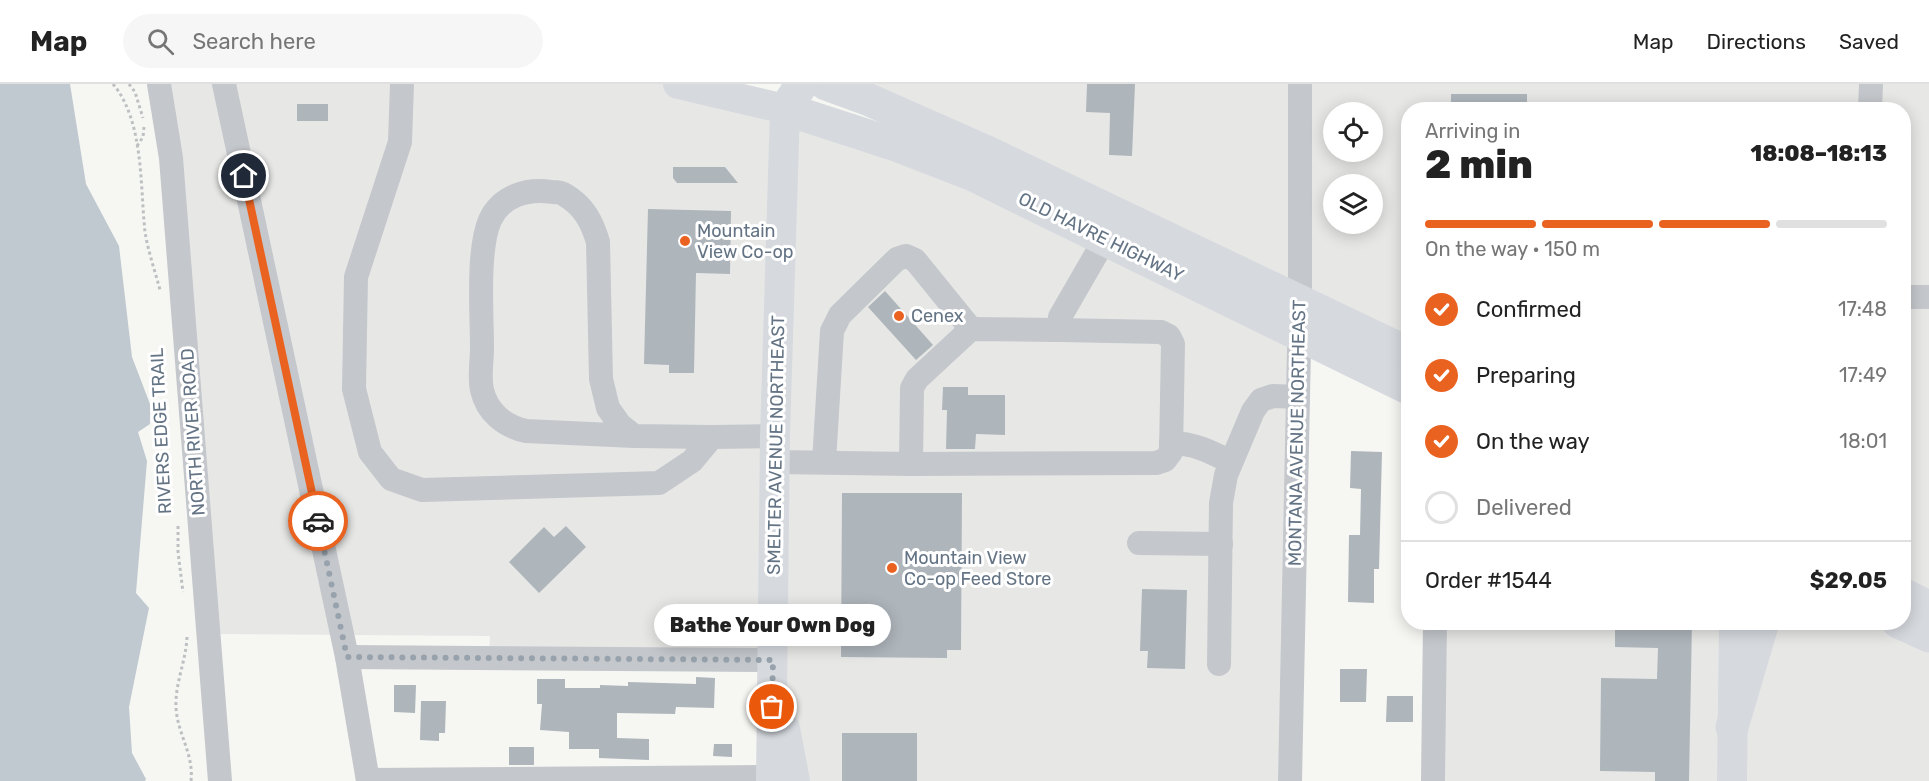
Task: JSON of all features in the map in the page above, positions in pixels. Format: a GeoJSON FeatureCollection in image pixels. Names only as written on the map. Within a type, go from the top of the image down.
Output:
{"type":"FeatureCollection","features":[{"type":"Feature","properties":{"kind":"highway","name":"OLD HAVRE HIGHWAY"},"geometry":{"type":"LineString","coordinates":[[826,84],[867,99],[985,151],[1401,350]]}},
{"type":"Feature","properties":{"kind":"highway","name":"OLD HAVRE HIGHWAY"},"geometry":{"type":"LineString","coordinates":[[788,92],[896,145],[971,174],[1401,384]]}},
{"type":"Feature","properties":{"kind":"highway"},"geometry":{"type":"LineString","coordinates":[[1911,599],[1929,608]]}},
{"type":"Feature","properties":{"kind":"highway"},"geometry":{"type":"LineString","coordinates":[[1911,628],[1929,636]]}},
{"type":"Feature","properties":{"kind":"highway"},"geometry":{"type":"LineString","coordinates":[[1732,727],[1760,630]]}},
{"type":"Feature","properties":{"kind":"main road"},"geometry":{"type":"LineString","coordinates":[[678,84],[788,92]]}},
{"type":"Feature","properties":{"kind":"main road","name":"SMELTER AVENUE NORTHEAST"},"geometry":{"type":"LineString","coordinates":[[779,780],[773,660],[775,449],[788,92]]}},
{"type":"Feature","properties":{"kind":"main road"},"geometry":{"type":"LineString","coordinates":[[1732,781],[1734,630]]}},
{"type":"Feature","properties":{"kind":"street","name":"NORTH RIVER ROAD"},"geometry":{"type":"LineString","coordinates":[[159,84],[171,158],[220,781]]}},
{"type":"Feature","properties":{"kind":"street"},"geometry":{"type":"LineString","coordinates":[[224,84],[347,657],[368,780],[779,780]]}},
{"type":"Feature","properties":{"kind":"street"},"geometry":{"type":"LineString","coordinates":[[402,84],[400,142],[356,277],[354,388],[370,452],[391,479],[422,490],[659,483],[692,461],[712,437]]}},
{"type":"Feature","properties":{"kind":"street","name":"MONTANA AVENUE NORTHEAST"},"geometry":{"type":"LineString","coordinates":[[1290,781],[1300,301],[1300,84]]}},
{"type":"Feature","properties":{"kind":"street"},"geometry":{"type":"LineString","coordinates":[[1870,102],[1871,84]]}},
{"type":"Feature","properties":{"kind":"street"},"geometry":{"type":"LineString","coordinates":[[634,436],[620,425],[608,408],[601,379],[598,242],[592,222],[579,206],[563,193],[541,190],[523,192],[501,204],[490,220],[483,249],[481,389],[492,413],[511,428],[525,431],[634,436],[712,437],[775,449],[824,462],[911,464],[1156,463],[1165,460],[1171,452],[1173,344],[1170,336],[1161,332],[971,329],[917,379],[912,388],[911,464]]}},
{"type":"Feature","properties":{"kind":"street"},"geometry":{"type":"LineString","coordinates":[[1059,330],[1060,317],[1105,239]]}},
{"type":"Feature","properties":{"kind":"street"},"geometry":{"type":"LineString","coordinates":[[824,462],[832,331],[840,315],[897,259],[906,256],[915,260],[971,329]]}},
{"type":"Feature","properties":{"kind":"street"},"geometry":{"type":"LineString","coordinates":[[1911,297],[1929,297]]}},
{"type":"Feature","properties":{"kind":"street"},"geometry":{"type":"LineString","coordinates":[[1220,664],[1221,503],[1226,475],[1253,411],[1261,400],[1273,396],[1298,397]]}},
{"type":"Feature","properties":{"kind":"street"},"geometry":{"type":"LineString","coordinates":[[1172,442],[1201,447],[1231,462]]}},
{"type":"Feature","properties":{"kind":"street"},"geometry":{"type":"LineString","coordinates":[[1139,543],[1221,544]]}},
{"type":"Feature","properties":{"kind":"street"},"geometry":{"type":"LineString","coordinates":[[1433,781],[1435,630]]}},
{"type":"Feature","properties":{"kind":"street"},"geometry":{"type":"LineString","coordinates":[[347,657],[773,660]]}},
{"type":"Feature","properties":{"kind":"path"},"geometry":{"type":"LineString","coordinates":[[113,84],[125,103],[133,127],[143,194],[145,233],[160,291]]}},
{"type":"Feature","properties":{"kind":"path"},"geometry":{"type":"LineString","coordinates":[[129,84],[135,92],[145,128],[136,147]]}},
{"type":"Feature","properties":{"kind":"path","name":"RIVERS EDGE TRAIL"},"geometry":{"type":"LineString","coordinates":[[178,517],[178,552],[184,599]]}},
{"type":"Feature","properties":{"kind":"path"},"geometry":{"type":"LineString","coordinates":[[187,633],[187,643],[177,685],[176,708],[178,723],[188,748],[191,781]]}},
{"type":"Feature","properties":{"kind":"shaded area"},"geometry":{"type":"Polygon","coordinates":[[[0,84],[70,84],[86,184],[119,246],[132,357],[150,404],[150,424],[138,432],[147,461],[136,593],[149,608],[129,707],[132,753],[145,781],[0,781],[0,84]]]}},
{"type":"Feature","properties":{"kind":"shaded area"},"geometry":{"type":"Polygon","coordinates":[[[168,84],[678,84],[785,109],[1299,333],[1290,781],[798,781],[772,660],[489,658],[490,636],[216,634],[168,84]]]}},
{"type":"Feature","properties":{"kind":"shaded area"},"geometry":{"type":"Polygon","coordinates":[[[826,84],[1929,84],[1929,607],[1911,598],[1911,102],[1401,102],[1401,350],[826,84]]]}},
{"type":"Feature","properties":{"kind":"shaded area"},"geometry":{"type":"Polygon","coordinates":[[[1911,628],[1929,636],[1929,781],[1433,781],[1435,630],[1911,630],[1911,628]]]}},
{"type":"Feature","properties":{"kind":"building"},"geometry":{"type":"Polygon","coordinates":[[[1087,84],[1135,84],[1132,156],[1109,155],[1110,113],[1086,112],[1087,84]]]}},
{"type":"Feature","properties":{"kind":"building"},"geometry":{"type":"Polygon","coordinates":[[[1451,94],[1527,94],[1527,102],[1451,102],[1451,94]]]}},
{"type":"Feature","properties":{"kind":"building"},"geometry":{"type":"Polygon","coordinates":[[[297,104],[328,104],[328,121],[297,121],[297,104]]]}},
{"type":"Feature","properties":{"kind":"building"},"geometry":{"type":"Polygon","coordinates":[[[673,167],[725,167],[738,183],[677,183],[673,178],[673,167]]]}},
{"type":"Feature","properties":{"kind":"building"},"geometry":{"type":"Polygon","coordinates":[[[648,209],[731,211],[730,274],[696,273],[694,373],[669,373],[669,365],[644,364],[648,209]]]}},
{"type":"Feature","properties":{"kind":"building"},"geometry":{"type":"Polygon","coordinates":[[[885,291],[933,345],[916,360],[868,307],[885,291]]]}},
{"type":"Feature","properties":{"kind":"building"},"geometry":{"type":"Polygon","coordinates":[[[943,387],[968,387],[968,395],[1005,395],[1005,435],[976,434],[975,449],[946,449],[947,410],[942,410],[943,387]]]}},
{"type":"Feature","properties":{"kind":"building"},"geometry":{"type":"Polygon","coordinates":[[[1351,451],[1382,452],[1379,569],[1374,569],[1374,603],[1348,602],[1349,535],[1360,535],[1361,489],[1350,488],[1351,451]]]}},
{"type":"Feature","properties":{"kind":"building"},"geometry":{"type":"Polygon","coordinates":[[[842,493],[962,493],[961,650],[947,650],[947,658],[841,657],[842,493]]]}},
{"type":"Feature","properties":{"kind":"building"},"geometry":{"type":"Polygon","coordinates":[[[566,526],[586,547],[539,593],[509,562],[544,527],[554,537],[566,526]]]}},
{"type":"Feature","properties":{"kind":"building"},"geometry":{"type":"Polygon","coordinates":[[[1142,589],[1187,590],[1185,669],[1147,668],[1148,651],[1140,651],[1142,589]]]}},
{"type":"Feature","properties":{"kind":"building"},"geometry":{"type":"Polygon","coordinates":[[[1615,630],[1692,630],[1689,781],[1655,781],[1655,772],[1600,771],[1601,678],[1657,679],[1658,648],[1615,647],[1615,630]]]}},
{"type":"Feature","properties":{"kind":"building"},"geometry":{"type":"Polygon","coordinates":[[[1340,669],[1367,669],[1366,702],[1340,702],[1340,669]]]}},
{"type":"Feature","properties":{"kind":"building"},"geometry":{"type":"Polygon","coordinates":[[[696,677],[715,678],[714,708],[676,707],[675,714],[617,713],[617,738],[649,739],[649,760],[599,758],[599,749],[569,749],[569,732],[540,730],[542,704],[537,704],[537,679],[565,679],[565,688],[600,688],[600,685],[628,686],[628,682],[696,684],[696,677]]]}},
{"type":"Feature","properties":{"kind":"building"},"geometry":{"type":"Polygon","coordinates":[[[394,685],[416,685],[415,713],[394,712],[394,685]]]}},
{"type":"Feature","properties":{"kind":"building"},"geometry":{"type":"Polygon","coordinates":[[[1387,696],[1413,696],[1413,722],[1386,722],[1387,696]]]}},
{"type":"Feature","properties":{"kind":"building"},"geometry":{"type":"Polygon","coordinates":[[[421,701],[446,701],[445,733],[439,733],[439,741],[420,740],[421,701]]]}},
{"type":"Feature","properties":{"kind":"building"},"geometry":{"type":"Polygon","coordinates":[[[842,733],[917,733],[917,781],[842,781],[842,733]]]}},
{"type":"Feature","properties":{"kind":"building"},"geometry":{"type":"Polygon","coordinates":[[[714,744],[732,744],[732,757],[713,756],[714,744]]]}},
{"type":"Feature","properties":{"kind":"building"},"geometry":{"type":"Polygon","coordinates":[[[509,747],[534,747],[534,765],[509,765],[509,747]]]}},
{"type":"Feature","properties":{"kind":"way so far"},"geometry":{"type":"LineString","coordinates":[[318,521],[347,657],[773,660],[772,707]]}},
{"type":"Feature","properties":{"kind":"place","name":"Mountain View Co-op"},"geometry":{"type":"Point","coordinates":[685,241]}},
{"type":"Feature","properties":{"kind":"place","name":"Cenex"},"geometry":{"type":"Point","coordinates":[899,316]}},
{"type":"Feature","properties":{"kind":"place","name":"Mountain View Co-op Feed Store"},"geometry":{"type":"Point","coordinates":[892,568]}},
{"type":"Feature","properties":{"kind":"place","name":"Bathe Your Own Dog"},"geometry":{"type":"Point","coordinates":[772,707]}},
{"type":"Feature","properties":{"kind":"route"},"geometry":{"type":"LineString","coordinates":[[244,176],[318,521]]}}]}
